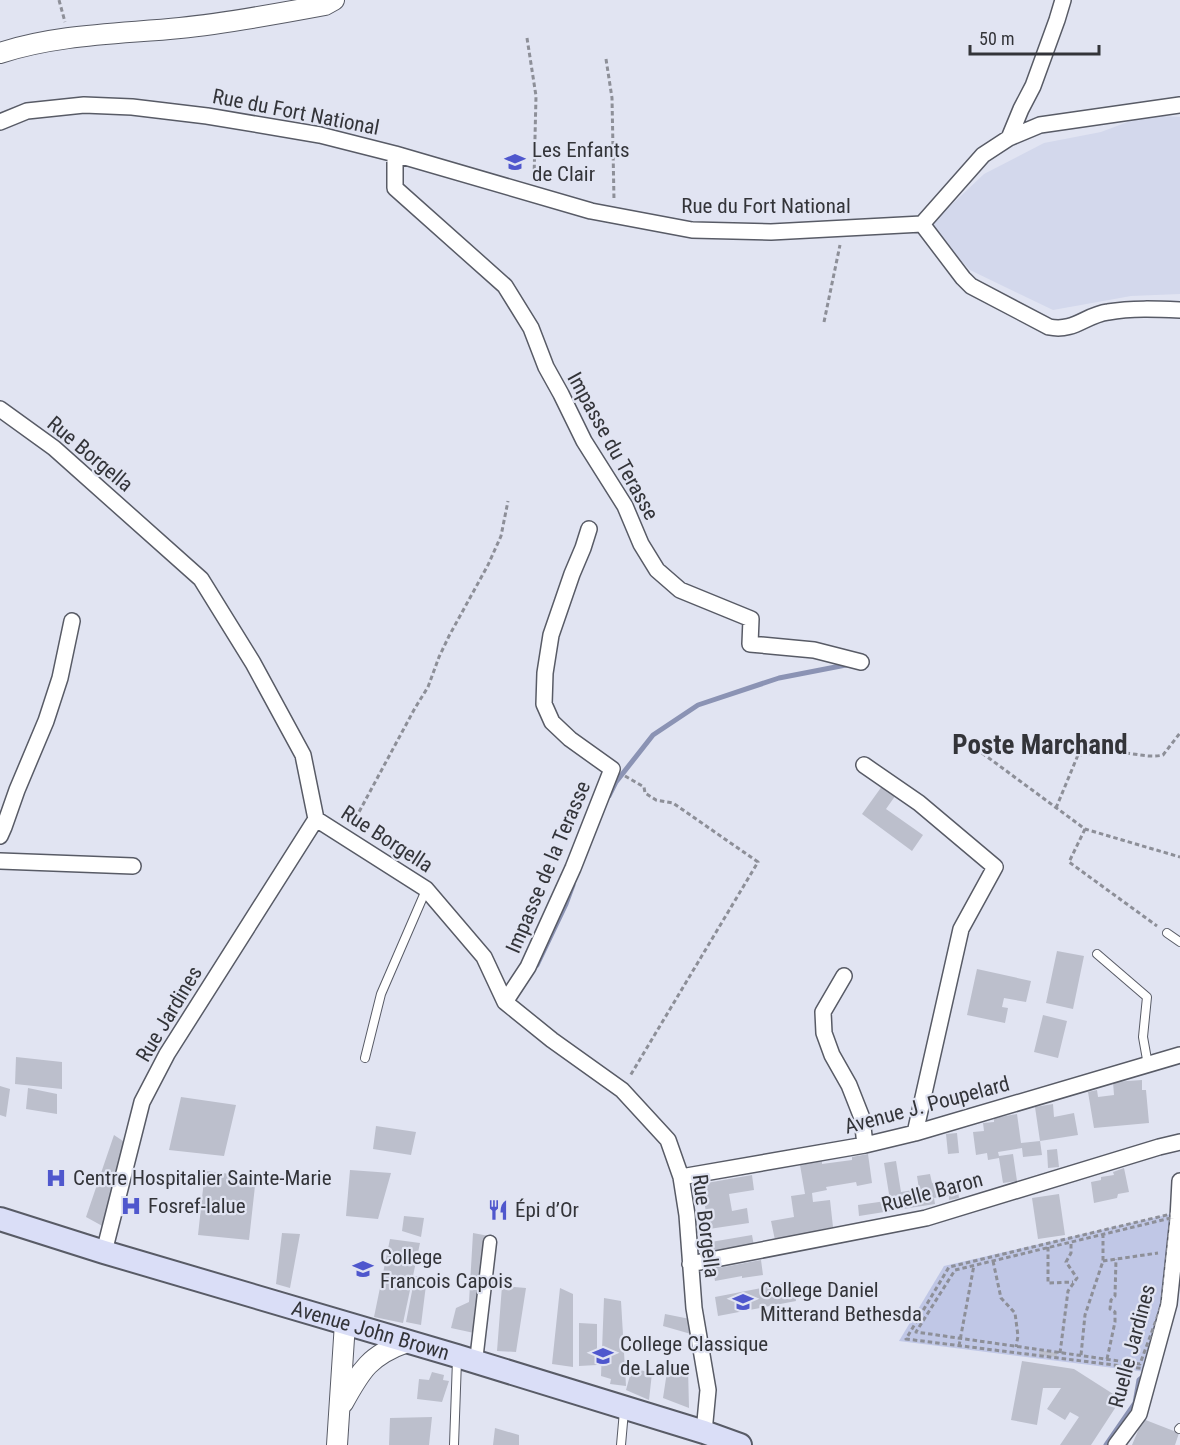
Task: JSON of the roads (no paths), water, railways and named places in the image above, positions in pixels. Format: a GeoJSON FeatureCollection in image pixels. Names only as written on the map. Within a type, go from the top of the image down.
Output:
{"type":"FeatureCollection","features":[{"type":"Feature","properties":{"kind":"main road","name":"Avenue John Brown"},"geometry":{"type":"LineString","coordinates":[[0,1219],[466,1359],[741,1445]]}},
{"type":"Feature","properties":{"kind":"street"},"geometry":{"type":"LineString","coordinates":[[0,53],[25,45],[107,33],[182,28],[305,4],[325,5],[334,0]]}},
{"type":"Feature","properties":{"kind":"street"},"geometry":{"type":"LineString","coordinates":[[1009,138],[1034,86],[1063,0]]}},
{"type":"Feature","properties":{"kind":"street","name":"Rue du Fort National"},"geometry":{"type":"LineString","coordinates":[[0,122],[27,111],[84,105],[132,107],[207,116],[320,135],[395,154],[591,212],[692,231],[771,232],[922,224]]}},
{"type":"Feature","properties":{"kind":"street"},"geometry":{"type":"LineString","coordinates":[[1180,105],[1040,125],[1009,138],[983,155],[922,224],[971,286],[1049,327],[1061,329],[1105,312],[1142,309],[1180,310]]}},
{"type":"Feature","properties":{"kind":"street","name":"Impasse du Terasse"},"geometry":{"type":"LineString","coordinates":[[395,154],[395,188],[505,286],[531,328],[546,367],[584,441],[625,506],[641,544],[657,570],[680,590],[751,619],[750,644],[814,650],[861,662]]}},
{"type":"Feature","properties":{"kind":"street","name":"Rue Borgella"},"geometry":{"type":"LineString","coordinates":[[0,409],[54,448],[201,579],[253,663],[303,755],[316,819],[426,889],[484,957],[506,1002],[552,1040],[622,1090],[668,1140],[681,1177],[687,1215],[694,1308],[708,1390],[705,1432]]}},
{"type":"Feature","properties":{"kind":"street","name":"Impasse de la Terasse"},"geometry":{"type":"LineString","coordinates":[[506,1002],[528,967],[573,868],[612,769],[570,739],[552,722],[544,704],[545,673],[551,634],[589,529]]}},
{"type":"Feature","properties":{"kind":"street"},"geometry":{"type":"LineString","coordinates":[[0,836],[46,721],[60,678],[72,621]]}},
{"type":"Feature","properties":{"kind":"street"},"geometry":{"type":"LineString","coordinates":[[864,765],[919,803],[994,867],[962,929],[915,1133]]}},
{"type":"Feature","properties":{"kind":"street","name":"Rue Jardines"},"geometry":{"type":"LineString","coordinates":[[104,1252],[142,1102],[167,1054],[316,819]]}},
{"type":"Feature","properties":{"kind":"street"},"geometry":{"type":"LineString","coordinates":[[0,861],[133,866]]}},
{"type":"Feature","properties":{"kind":"street"},"geometry":{"type":"LineString","coordinates":[[844,976],[823,1012],[824,1034],[862,1118],[865,1145]]}},
{"type":"Feature","properties":{"kind":"street","name":"Avenue J. Poupelard"},"geometry":{"type":"LineString","coordinates":[[681,1177],[865,1145],[915,1133],[1180,1055]]}},
{"type":"Feature","properties":{"kind":"street","name":"Ruelle Baron"},"geometry":{"type":"LineString","coordinates":[[690,1264],[926,1218],[1180,1142]]}},
{"type":"Feature","properties":{"kind":"street","name":"Ruelle Jardines"},"geometry":{"type":"LineString","coordinates":[[1116,1445],[1139,1414],[1169,1304],[1180,1181]]}},
{"type":"Feature","properties":{"kind":"street"},"geometry":{"type":"LineString","coordinates":[[466,1359],[490,1242]]}},
{"type":"Feature","properties":{"kind":"street"},"geometry":{"type":"LineString","coordinates":[[337,1445],[345,1323]]}},
{"type":"Feature","properties":{"kind":"street"},"geometry":{"type":"LineString","coordinates":[[340,1408],[357,1378],[377,1356],[407,1342]]}},
{"type":"Feature","properties":{"kind":"lane"},"geometry":{"type":"LineString","coordinates":[[365,1059],[381,994],[426,889]]}},
{"type":"Feature","properties":{"kind":"lane"},"geometry":{"type":"LineString","coordinates":[[1167,933],[1180,942]]}},
{"type":"Feature","properties":{"kind":"lane"},"geometry":{"type":"LineString","coordinates":[[1097,954],[1147,998],[1143,1036],[1148,1065]]}},
{"type":"Feature","properties":{"kind":"lane"},"geometry":{"type":"LineString","coordinates":[[454,1445],[466,1359]]}},
{"type":"Feature","properties":{"kind":"lane"},"geometry":{"type":"LineString","coordinates":[[621,1445],[624,1408]]}},
{"type":"Feature","properties":{"kind":"waterway"},"geometry":{"type":"LineString","coordinates":[[609,796],[616,782],[653,735],[698,705],[779,678],[851,664]]}},
{"type":"Feature","properties":{"kind":"waterway"},"geometry":{"type":"LineString","coordinates":[[537,965],[573,885]]}},
{"type":"Feature","properties":{"kind":"waterway"},"geometry":{"type":"LineString","coordinates":[[1106,1445],[1135,1403],[1139,1380],[1145,1375]]}},
{"type":"Feature","properties":{"kind":"place","name":"Les Enfants de Clair"},"geometry":{"type":"Point","coordinates":[515,162]}},
{"type":"Feature","properties":{"kind":"place","name":"Centre Hospitalier Sainte-Marie"},"geometry":{"type":"Point","coordinates":[56,1178]}},
{"type":"Feature","properties":{"kind":"place","name":"Fosref-lalue"},"geometry":{"type":"Point","coordinates":[131,1206]}},
{"type":"Feature","properties":{"kind":"place","name":"Épi d’Or"},"geometry":{"type":"Point","coordinates":[498,1210]}},
{"type":"Feature","properties":{"kind":"place","name":"College Francois Capois"},"geometry":{"type":"Point","coordinates":[363,1269]}},
{"type":"Feature","properties":{"kind":"place","name":"College Daniel Mitterand Bethesda"},"geometry":{"type":"Point","coordinates":[743,1302]}},
{"type":"Feature","properties":{"kind":"place","name":"College Classique de Lalue"},"geometry":{"type":"Point","coordinates":[603,1356]}},
{"type":"Feature","properties":{"kind":"district","name":"Poste Marchand"},"geometry":{"type":"Point","coordinates":[1040,745]}}]}
